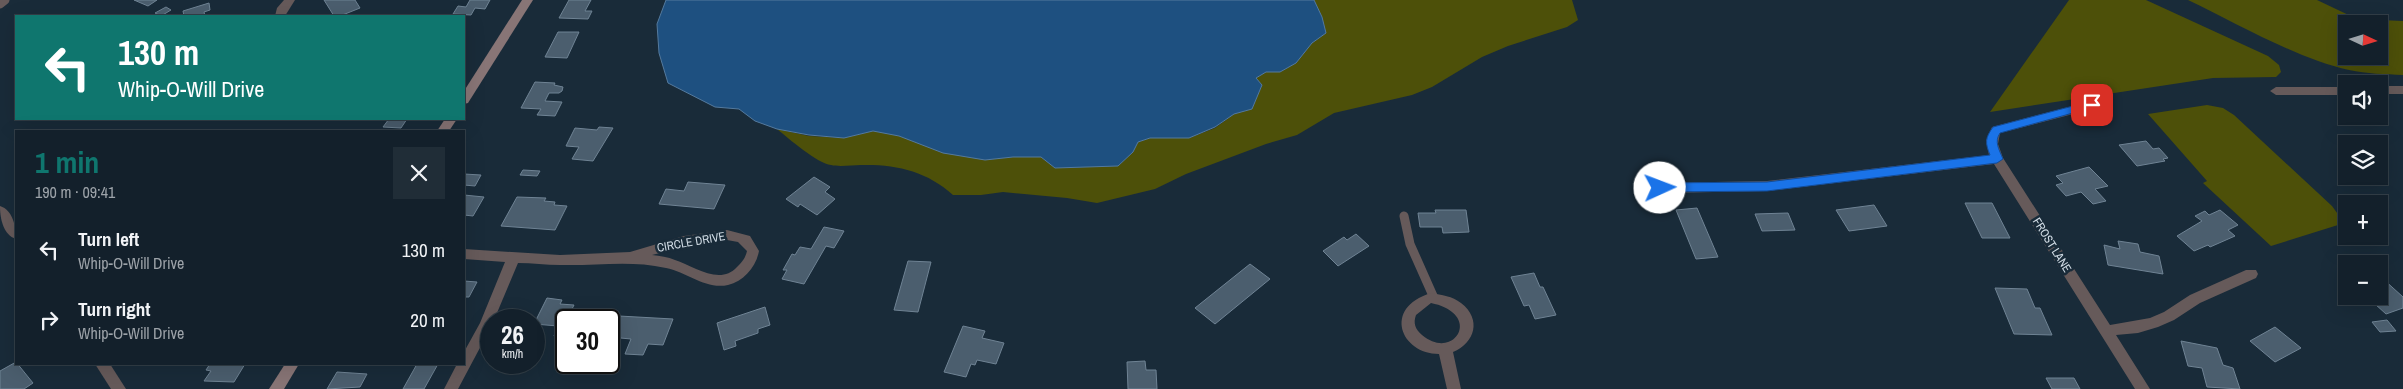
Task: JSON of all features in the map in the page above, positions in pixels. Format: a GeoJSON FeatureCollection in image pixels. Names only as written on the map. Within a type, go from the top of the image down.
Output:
{"type":"FeatureCollection","features":[{"type":"Feature","properties":{"kind":"main road"},"geometry":{"type":"LineString","coordinates":[[465,97],[469,84],[528,0]]}},
{"type":"Feature","properties":{"kind":"main road"},"geometry":{"type":"LineString","coordinates":[[276,389],[291,365]]}},
{"type":"Feature","properties":{"kind":"street"},"geometry":{"type":"LineString","coordinates":[[280,15],[283,8],[290,0]]}},
{"type":"Feature","properties":{"kind":"street"},"geometry":{"type":"LineString","coordinates":[[2388,90],[2403,90]]}},
{"type":"Feature","properties":{"kind":"street"},"geometry":{"type":"LineString","coordinates":[[2276,91],[2338,91]]}},
{"type":"Feature","properties":{"kind":"street"},"geometry":{"type":"LineString","coordinates":[[1660,188],[1767,186],[1997,159],[1991,145],[1991,137],[1996,130],[2092,105]]}},
{"type":"Feature","properties":{"kind":"street","name":"FROST LANE"},"geometry":{"type":"LineString","coordinates":[[1997,159],[2143,389]]}},
{"type":"Feature","properties":{"kind":"street"},"geometry":{"type":"LineString","coordinates":[[0,210],[15,232]]}},
{"type":"Feature","properties":{"kind":"street","name":"CIRCLE DRIVE"},"geometry":{"type":"LineString","coordinates":[[465,254],[513,259],[560,260],[630,257],[670,263],[708,280],[720,281],[733,278],[744,270],[751,261],[753,251],[746,239],[725,235],[670,244],[630,257]]}},
{"type":"Feature","properties":{"kind":"street"},"geometry":{"type":"LineString","coordinates":[[465,363],[486,324],[513,259]]}},
{"type":"Feature","properties":{"kind":"street"},"geometry":{"type":"LineString","coordinates":[[2106,331],[2153,323],[2169,316],[2195,299],[2250,274]]}},
{"type":"Feature","properties":{"kind":"street"},"geometry":{"type":"LineString","coordinates":[[1434,298],[1456,305],[1464,313],[1468,323],[1464,338],[1456,345],[1445,348],[1424,344],[1414,336],[1408,326],[1408,314],[1414,305],[1434,298]]}},
{"type":"Feature","properties":{"kind":"street"},"geometry":{"type":"LineString","coordinates":[[1445,348],[1454,389]]}},
{"type":"Feature","properties":{"kind":"street"},"geometry":{"type":"LineString","coordinates":[[103,365],[119,389]]}},
{"type":"Feature","properties":{"kind":"street"},"geometry":{"type":"LineString","coordinates":[[451,389],[464,365]]}},
{"type":"Feature","properties":{"kind":"lane"},"geometry":{"type":"LineString","coordinates":[[0,4],[5,0]]}},
{"type":"Feature","properties":{"kind":"lane"},"geometry":{"type":"LineString","coordinates":[[1404,216],[1410,244],[1434,298]]}},
{"type":"Feature","properties":{"kind":"shaded area"},"geometry":{"type":"Polygon","coordinates":[[[1314,0],[1572,0],[1578,20],[1567,27],[1508,46],[1482,57],[1432,87],[1412,95],[1334,113],[1297,135],[1266,144],[1186,174],[1155,189],[1097,203],[1003,192],[981,195],[953,195],[932,180],[898,168],[874,165],[838,166],[825,164],[803,150],[777,129],[809,136],[844,138],[873,131],[899,136],[943,152],[985,160],[1041,157],[1055,168],[1118,166],[1133,152],[1138,142],[1150,138],[1189,138],[1215,128],[1234,114],[1252,109],[1262,85],[1256,78],[1266,72],[1280,72],[1296,63],[1312,43],[1326,33],[1322,17],[1314,0]]]}},
{"type":"Feature","properties":{"kind":"shaded area"},"geometry":{"type":"Polygon","coordinates":[[[2069,0],[2146,0],[2268,56],[2279,65],[2281,72],[2276,77],[2213,78],[1990,112],[2069,0]]]}},
{"type":"Feature","properties":{"kind":"shaded area"},"geometry":{"type":"Polygon","coordinates":[[[2188,0],[2317,0],[2349,15],[2338,15],[2338,65],[2388,65],[2388,20],[2403,21],[2403,75],[2376,74],[2329,65],[2288,49],[2188,0]]]}},
{"type":"Feature","properties":{"kind":"shaded area"},"geometry":{"type":"Polygon","coordinates":[[[2207,105],[2223,108],[2234,115],[2332,206],[2338,214],[2338,225],[2271,246],[2203,183],[2207,181],[2148,114],[2207,105]]]}},
{"type":"Feature","properties":{"kind":"water"},"geometry":{"type":"Polygon","coordinates":[[[666,0],[1314,0],[1322,17],[1326,33],[1312,43],[1296,63],[1280,72],[1266,72],[1256,78],[1262,85],[1252,109],[1234,114],[1215,127],[1189,138],[1150,138],[1138,142],[1133,152],[1118,166],[1055,168],[1041,157],[985,160],[943,153],[899,136],[873,131],[844,138],[809,135],[777,129],[755,121],[739,109],[715,107],[668,83],[659,53],[657,24],[666,0]]]}},
{"type":"Feature","properties":{"kind":"building"},"geometry":{"type":"Polygon","coordinates":[[[134,0],[157,0],[148,6],[134,0]]]}},
{"type":"Feature","properties":{"kind":"building"},"geometry":{"type":"Polygon","coordinates":[[[324,0],[355,0],[360,8],[342,15],[333,15],[324,0]]]}},
{"type":"Feature","properties":{"kind":"building"},"geometry":{"type":"Polygon","coordinates":[[[470,0],[490,0],[485,9],[475,8],[471,15],[453,14],[458,6],[466,7],[470,0]]]}},
{"type":"Feature","properties":{"kind":"building"},"geometry":{"type":"Polygon","coordinates":[[[569,0],[591,0],[585,11],[592,11],[588,19],[559,18],[569,0]]]}},
{"type":"Feature","properties":{"kind":"building"},"geometry":{"type":"Polygon","coordinates":[[[209,3],[210,10],[204,12],[205,15],[184,15],[183,11],[209,3]]]}},
{"type":"Feature","properties":{"kind":"building"},"geometry":{"type":"Polygon","coordinates":[[[166,7],[171,10],[163,15],[155,13],[166,7]]]}},
{"type":"Feature","properties":{"kind":"building"},"geometry":{"type":"Polygon","coordinates":[[[558,32],[579,32],[567,58],[545,57],[558,32]]]}},
{"type":"Feature","properties":{"kind":"building"},"geometry":{"type":"Polygon","coordinates":[[[535,82],[555,83],[554,85],[563,87],[559,93],[549,93],[545,101],[562,102],[555,116],[537,115],[541,109],[521,108],[535,82]]]}},
{"type":"Feature","properties":{"kind":"building"},"geometry":{"type":"Polygon","coordinates":[[[388,120],[406,120],[401,128],[383,127],[388,120]]]}},
{"type":"Feature","properties":{"kind":"building"},"geometry":{"type":"Polygon","coordinates":[[[599,127],[613,128],[593,161],[572,159],[579,147],[566,146],[575,128],[597,130],[599,127]]]}},
{"type":"Feature","properties":{"kind":"building"},"geometry":{"type":"Polygon","coordinates":[[[2146,141],[2153,149],[2159,148],[2168,158],[2163,159],[2165,161],[2137,166],[2119,145],[2146,141]]]}},
{"type":"Feature","properties":{"kind":"building"},"geometry":{"type":"Polygon","coordinates":[[[2089,167],[2108,186],[2095,189],[2106,201],[2093,204],[2081,192],[2066,196],[2056,185],[2063,183],[2056,176],[2089,167]]]}},
{"type":"Feature","properties":{"kind":"building"},"geometry":{"type":"Polygon","coordinates":[[[523,170],[540,171],[537,176],[520,175],[523,170]]]}},
{"type":"Feature","properties":{"kind":"building"},"geometry":{"type":"Polygon","coordinates":[[[465,174],[481,175],[475,186],[465,185],[465,174]]]}},
{"type":"Feature","properties":{"kind":"building"},"geometry":{"type":"Polygon","coordinates":[[[814,177],[830,187],[825,192],[835,199],[817,215],[800,204],[798,207],[786,199],[814,177]]]}},
{"type":"Feature","properties":{"kind":"building"},"geometry":{"type":"Polygon","coordinates":[[[688,182],[725,185],[714,209],[659,204],[666,189],[684,191],[688,182]]]}},
{"type":"Feature","properties":{"kind":"building"},"geometry":{"type":"Polygon","coordinates":[[[465,195],[484,197],[473,216],[465,215],[465,195]]]}},
{"type":"Feature","properties":{"kind":"building"},"geometry":{"type":"Polygon","coordinates":[[[517,197],[546,198],[544,201],[555,202],[554,205],[567,206],[555,230],[501,226],[517,197]]]}},
{"type":"Feature","properties":{"kind":"building"},"geometry":{"type":"Polygon","coordinates":[[[1965,203],[1992,203],[2010,238],[1982,238],[1965,203]]]}},
{"type":"Feature","properties":{"kind":"building"},"geometry":{"type":"Polygon","coordinates":[[[1874,205],[1887,226],[1849,231],[1836,210],[1874,205]]]}},
{"type":"Feature","properties":{"kind":"building"},"geometry":{"type":"Polygon","coordinates":[[[1697,208],[1718,257],[1696,259],[1676,210],[1697,208]]]}},
{"type":"Feature","properties":{"kind":"building"},"geometry":{"type":"Polygon","coordinates":[[[1435,210],[1466,210],[1469,232],[1443,233],[1442,227],[1420,227],[1418,213],[1436,213],[1435,210]]]}},
{"type":"Feature","properties":{"kind":"building"},"geometry":{"type":"Polygon","coordinates":[[[2220,210],[2238,225],[2228,230],[2235,236],[2210,247],[2208,245],[2194,251],[2177,236],[2202,221],[2195,216],[2205,211],[2209,215],[2220,210]]]}},
{"type":"Feature","properties":{"kind":"building"},"geometry":{"type":"Polygon","coordinates":[[[1788,213],[1795,230],[1762,231],[1755,214],[1788,213]]]}},
{"type":"Feature","properties":{"kind":"building"},"geometry":{"type":"Polygon","coordinates":[[[824,227],[844,231],[834,248],[826,246],[804,284],[782,279],[787,270],[783,270],[792,254],[795,255],[800,247],[811,249],[824,227]]]}},
{"type":"Feature","properties":{"kind":"building"},"geometry":{"type":"Polygon","coordinates":[[[1356,234],[1369,246],[1338,266],[1323,251],[1344,237],[1347,240],[1356,234]]]}},
{"type":"Feature","properties":{"kind":"building"},"geometry":{"type":"Polygon","coordinates":[[[2118,241],[2138,244],[2140,252],[2159,256],[2163,274],[2108,265],[2104,245],[2120,249],[2118,241]]]}},
{"type":"Feature","properties":{"kind":"building"},"geometry":{"type":"Polygon","coordinates":[[[908,261],[931,262],[918,312],[894,310],[908,261]]]}},
{"type":"Feature","properties":{"kind":"building"},"geometry":{"type":"Polygon","coordinates":[[[1250,264],[1270,279],[1215,324],[1195,308],[1250,264]]]}},
{"type":"Feature","properties":{"kind":"building"},"geometry":{"type":"Polygon","coordinates":[[[1534,273],[1556,315],[1535,319],[1529,305],[1524,306],[1511,277],[1534,273]]]}},
{"type":"Feature","properties":{"kind":"building"},"geometry":{"type":"Polygon","coordinates":[[[465,281],[477,282],[469,297],[465,297],[465,281]]]}},
{"type":"Feature","properties":{"kind":"building"},"geometry":{"type":"Polygon","coordinates":[[[2388,283],[2403,297],[2403,308],[2386,314],[2376,305],[2388,305],[2388,283]]]}},
{"type":"Feature","properties":{"kind":"building"},"geometry":{"type":"Polygon","coordinates":[[[1995,288],[2027,289],[2035,308],[2040,308],[2052,335],[2014,334],[1995,288]]]}},
{"type":"Feature","properties":{"kind":"building"},"geometry":{"type":"Polygon","coordinates":[[[547,298],[562,300],[560,304],[574,305],[572,309],[555,309],[555,326],[545,325],[545,309],[542,309],[547,298]]]}},
{"type":"Feature","properties":{"kind":"building"},"geometry":{"type":"Polygon","coordinates":[[[765,307],[770,325],[758,329],[758,333],[735,341],[736,346],[724,350],[717,323],[765,307]]]}},
{"type":"Feature","properties":{"kind":"building"},"geometry":{"type":"Polygon","coordinates":[[[620,316],[673,319],[663,345],[648,344],[643,355],[625,354],[631,339],[620,338],[620,316]]]}},
{"type":"Feature","properties":{"kind":"building"},"geometry":{"type":"Polygon","coordinates":[[[2387,320],[2396,331],[2380,332],[2372,322],[2387,320]]]}},
{"type":"Feature","properties":{"kind":"building"},"geometry":{"type":"Polygon","coordinates":[[[963,326],[985,331],[982,338],[1004,343],[996,364],[977,360],[975,365],[971,364],[966,377],[944,372],[963,326]]]}},
{"type":"Feature","properties":{"kind":"building"},"geometry":{"type":"Polygon","coordinates":[[[2275,327],[2301,348],[2275,362],[2250,341],[2275,327]]]}},
{"type":"Feature","properties":{"kind":"building"},"geometry":{"type":"Polygon","coordinates":[[[2181,341],[2217,348],[2223,365],[2233,368],[2240,389],[2207,387],[2202,368],[2188,366],[2181,341]]]}},
{"type":"Feature","properties":{"kind":"building"},"geometry":{"type":"Polygon","coordinates":[[[1145,361],[1146,370],[1156,370],[1157,389],[1128,389],[1127,362],[1145,361]]]}},
{"type":"Feature","properties":{"kind":"building"},"geometry":{"type":"Polygon","coordinates":[[[15,363],[15,365],[18,365],[33,383],[24,389],[0,389],[0,371],[15,363]]]}},
{"type":"Feature","properties":{"kind":"building"},"geometry":{"type":"Polygon","coordinates":[[[209,365],[244,365],[234,382],[204,381],[211,371],[206,370],[209,365]]]}},
{"type":"Feature","properties":{"kind":"building"},"geometry":{"type":"Polygon","coordinates":[[[416,365],[437,365],[424,389],[403,389],[416,365]]]}},
{"type":"Feature","properties":{"kind":"building"},"geometry":{"type":"Polygon","coordinates":[[[337,372],[367,374],[360,387],[327,389],[337,372]]]}},
{"type":"Feature","properties":{"kind":"building"},"geometry":{"type":"Polygon","coordinates":[[[2046,378],[2074,378],[2080,389],[2052,389],[2046,378]]]}},
{"type":"Feature","properties":{"kind":"route"},"geometry":{"type":"LineString","coordinates":[[1660,188],[1767,186],[1997,159],[1991,145],[1991,137],[1996,130],[2092,105]]}}]}
